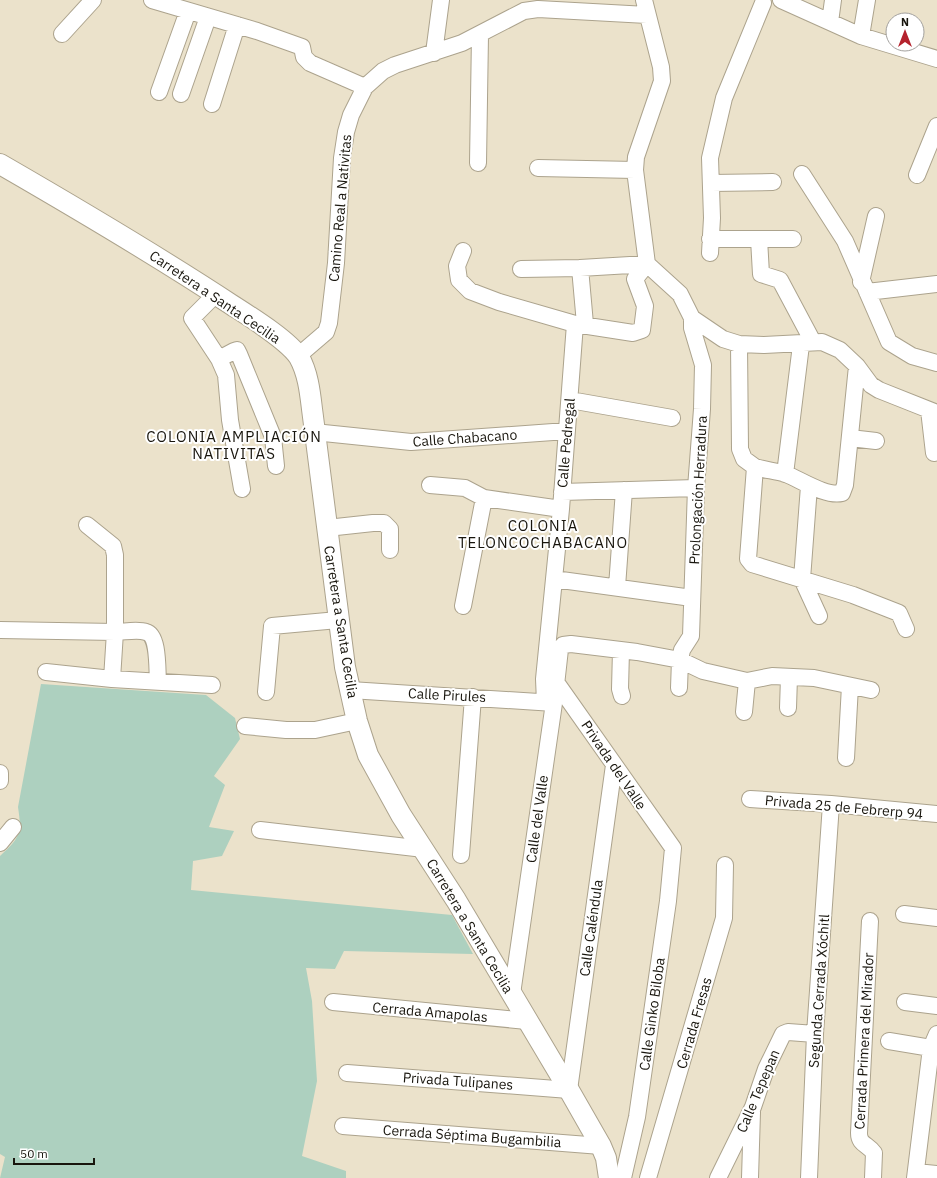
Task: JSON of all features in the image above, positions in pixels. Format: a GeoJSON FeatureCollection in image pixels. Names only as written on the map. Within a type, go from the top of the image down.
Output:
{"type":"FeatureCollection","features":[{"type":"Feature","properties":{"kind":"main road","name":"Carretera a Santa Cecilia"},"geometry":{"type":"LineString","coordinates":[[0,164],[124,237],[216,294],[282,340],[298,356],[307,376],[338,620],[350,690],[357,721],[372,761],[401,815],[456,900],[601,1146],[606,1158],[609,1178]]}},
{"type":"Feature","properties":{"kind":"street"},"geometry":{"type":"LineString","coordinates":[[62,34],[93,0]]}},
{"type":"Feature","properties":{"kind":"street"},"geometry":{"type":"LineString","coordinates":[[152,0],[237,25],[302,47],[304,57],[310,63],[365,87]]}},
{"type":"Feature","properties":{"kind":"street"},"geometry":{"type":"LineString","coordinates":[[434,53],[441,0]]}},
{"type":"Feature","properties":{"kind":"street"},"geometry":{"type":"LineString","coordinates":[[781,0],[861,36],[937,59]]}},
{"type":"Feature","properties":{"kind":"street"},"geometry":{"type":"LineString","coordinates":[[830,22],[833,0]]}},
{"type":"Feature","properties":{"kind":"street"},"geometry":{"type":"LineString","coordinates":[[861,36],[867,0]]}},
{"type":"Feature","properties":{"kind":"street"},"geometry":{"type":"LineString","coordinates":[[762,1],[724,98],[710,158],[710,246],[760,239],[793,239]]}},
{"type":"Feature","properties":{"kind":"street","name":"Camino Real a Nativitas"},"geometry":{"type":"LineString","coordinates":[[298,356],[326,332],[329,323],[336,263],[342,158],[346,132],[365,87],[383,71],[395,65],[434,53],[480,35],[524,11],[579,6],[646,7]]}},
{"type":"Feature","properties":{"kind":"street"},"geometry":{"type":"LineString","coordinates":[[646,7],[661,67],[662,81],[636,157],[635,170],[647,264],[680,294],[692,318],[723,339],[739,344],[771,345],[822,342],[840,350],[857,366],[871,385],[879,390],[933,412],[934,453]]}},
{"type":"Feature","properties":{"kind":"street"},"geometry":{"type":"LineString","coordinates":[[159,92],[188,11]]}},
{"type":"Feature","properties":{"kind":"street"},"geometry":{"type":"LineString","coordinates":[[180,94],[208,16]]}},
{"type":"Feature","properties":{"kind":"street"},"geometry":{"type":"LineString","coordinates":[[212,104],[237,25]]}},
{"type":"Feature","properties":{"kind":"street"},"geometry":{"type":"LineString","coordinates":[[478,163],[480,35]]}},
{"type":"Feature","properties":{"kind":"street"},"geometry":{"type":"LineString","coordinates":[[917,175],[937,126]]}},
{"type":"Feature","properties":{"kind":"street"},"geometry":{"type":"LineString","coordinates":[[538,168],[635,170]]}},
{"type":"Feature","properties":{"kind":"street"},"geometry":{"type":"LineString","coordinates":[[802,174],[845,241],[889,342],[912,356],[937,363]]}},
{"type":"Feature","properties":{"kind":"street"},"geometry":{"type":"LineString","coordinates":[[711,183],[773,182]]}},
{"type":"Feature","properties":{"kind":"street"},"geometry":{"type":"LineString","coordinates":[[864,287],[876,216]]}},
{"type":"Feature","properties":{"kind":"street"},"geometry":{"type":"LineString","coordinates":[[760,239],[761,274],[780,280],[807,344],[785,474]]}},
{"type":"Feature","properties":{"kind":"street"},"geometry":{"type":"LineString","coordinates":[[463,251],[457,266],[460,280],[470,292],[499,302],[580,324],[633,334],[642,330],[645,306],[635,279],[647,264]]}},
{"type":"Feature","properties":{"kind":"street"},"geometry":{"type":"LineString","coordinates":[[521,269],[580,268],[647,264]]}},
{"type":"Feature","properties":{"kind":"street","name":"Calle Pedregal"},"geometry":{"type":"LineString","coordinates":[[550,702],[544,679],[570,400],[580,324],[580,268]]}},
{"type":"Feature","properties":{"kind":"street"},"geometry":{"type":"LineString","coordinates":[[864,287],[937,284]]}},
{"type":"Feature","properties":{"kind":"street"},"geometry":{"type":"LineString","coordinates":[[216,294],[192,318],[219,359],[226,375],[230,420],[242,489]]}},
{"type":"Feature","properties":{"kind":"street","name":"Prolongación Herradura"},"geometry":{"type":"LineString","coordinates":[[680,660],[682,650],[691,636],[696,488],[702,408],[703,365],[692,328],[692,318]]}},
{"type":"Feature","properties":{"kind":"street"},"geometry":{"type":"LineString","coordinates":[[739,344],[740,449],[744,459],[755,467],[785,474],[809,486],[837,495],[842,493],[845,485],[857,366]]}},
{"type":"Feature","properties":{"kind":"street"},"geometry":{"type":"LineString","coordinates":[[219,359],[237,350],[273,437],[276,466]]}},
{"type":"Feature","properties":{"kind":"street"},"geometry":{"type":"LineString","coordinates":[[570,400],[672,418]]}},
{"type":"Feature","properties":{"kind":"street","name":"Calle Chabacano"},"geometry":{"type":"LineString","coordinates":[[314,432],[411,442],[567,431]]}},
{"type":"Feature","properties":{"kind":"street"},"geometry":{"type":"LineString","coordinates":[[850,438],[876,441]]}},
{"type":"Feature","properties":{"kind":"street"},"geometry":{"type":"LineString","coordinates":[[755,467],[748,558],[752,564],[853,595],[899,613],[906,629]]}},
{"type":"Feature","properties":{"kind":"street"},"geometry":{"type":"LineString","coordinates":[[430,485],[465,488],[484,498],[561,509]]}},
{"type":"Feature","properties":{"kind":"street"},"geometry":{"type":"LineString","coordinates":[[809,486],[802,579],[819,616]]}},
{"type":"Feature","properties":{"kind":"street"},"geometry":{"type":"LineString","coordinates":[[562,492],[696,488]]}},
{"type":"Feature","properties":{"kind":"street"},"geometry":{"type":"LineString","coordinates":[[616,587],[624,490]]}},
{"type":"Feature","properties":{"kind":"street"},"geometry":{"type":"LineString","coordinates":[[463,606],[484,498]]}},
{"type":"Feature","properties":{"kind":"street"},"geometry":{"type":"LineString","coordinates":[[327,528],[384,523],[390,529],[390,550]]}},
{"type":"Feature","properties":{"kind":"street"},"geometry":{"type":"LineString","coordinates":[[87,525],[113,546],[115,555],[115,632],[112,680]]}},
{"type":"Feature","properties":{"kind":"street"},"geometry":{"type":"LineString","coordinates":[[554,579],[692,598]]}},
{"type":"Feature","properties":{"kind":"street"},"geometry":{"type":"LineString","coordinates":[[266,692],[272,626],[338,620]]}},
{"type":"Feature","properties":{"kind":"street"},"geometry":{"type":"LineString","coordinates":[[0,630],[146,632],[151,634],[155,644],[158,681]]}},
{"type":"Feature","properties":{"kind":"street","name":"Calle del Valle"},"geometry":{"type":"LineString","coordinates":[[512,994],[550,702],[556,682],[560,649],[563,645],[571,644],[621,650]]}},
{"type":"Feature","properties":{"kind":"street"},"geometry":{"type":"LineString","coordinates":[[622,696],[620,689],[621,650],[680,660],[703,671],[747,681],[772,676],[814,678],[871,690]]}},
{"type":"Feature","properties":{"kind":"street"},"geometry":{"type":"LineString","coordinates":[[680,660],[680,688]]}},
{"type":"Feature","properties":{"kind":"street"},"geometry":{"type":"LineString","coordinates":[[46,672],[112,680],[158,681],[212,685]]}},
{"type":"Feature","properties":{"kind":"street"},"geometry":{"type":"LineString","coordinates":[[788,708],[789,677]]}},
{"type":"Feature","properties":{"kind":"street"},"geometry":{"type":"LineString","coordinates":[[744,712],[747,681]]}},
{"type":"Feature","properties":{"kind":"street","name":"Privada del Valle"},"geometry":{"type":"LineString","coordinates":[[556,682],[673,848]]}},
{"type":"Feature","properties":{"kind":"street"},"geometry":{"type":"LineString","coordinates":[[846,758],[850,686]]}},
{"type":"Feature","properties":{"kind":"street","name":"Calle Pirules"},"geometry":{"type":"LineString","coordinates":[[350,690],[550,702]]}},
{"type":"Feature","properties":{"kind":"street"},"geometry":{"type":"LineString","coordinates":[[461,855],[473,697]]}},
{"type":"Feature","properties":{"kind":"street"},"geometry":{"type":"LineString","coordinates":[[246,726],[286,730],[315,730],[357,721]]}},
{"type":"Feature","properties":{"kind":"street","name":"Calle Caléndula"},"geometry":{"type":"LineString","coordinates":[[569,1090],[614,765]]}},
{"type":"Feature","properties":{"kind":"street"},"geometry":{"type":"LineString","coordinates":[[0,773],[0,781]]}},
{"type":"Feature","properties":{"kind":"street","name":"Privada 25 de Febrerp 94"},"geometry":{"type":"LineString","coordinates":[[750,799],[832,804],[937,814]]}},
{"type":"Feature","properties":{"kind":"street","name":"Segunda Cerrada Xóchitl"},"geometry":{"type":"LineString","coordinates":[[809,1178],[815,1034],[832,804]]}},
{"type":"Feature","properties":{"kind":"street"},"geometry":{"type":"LineString","coordinates":[[0,843],[13,827]]}},
{"type":"Feature","properties":{"kind":"street"},"geometry":{"type":"LineString","coordinates":[[260,830],[424,849]]}},
{"type":"Feature","properties":{"kind":"street","name":"Calle Ginko Biloba"},"geometry":{"type":"LineString","coordinates":[[623,1178],[637,1118],[668,900],[673,848]]}},
{"type":"Feature","properties":{"kind":"street","name":"Cerrada Fresas"},"geometry":{"type":"LineString","coordinates":[[648,1178],[724,918],[725,865]]}},
{"type":"Feature","properties":{"kind":"street"},"geometry":{"type":"LineString","coordinates":[[904,914],[937,918]]}},
{"type":"Feature","properties":{"kind":"street","name":"Cerrada Primera del Mirador"},"geometry":{"type":"LineString","coordinates":[[870,921],[859,1133],[862,1143],[874,1153],[873,1178]]}},
{"type":"Feature","properties":{"kind":"street","name":"Cerrada Amapolas"},"geometry":{"type":"LineString","coordinates":[[333,1002],[527,1021]]}},
{"type":"Feature","properties":{"kind":"street"},"geometry":{"type":"LineString","coordinates":[[905,1002],[937,1006]]}},
{"type":"Feature","properties":{"kind":"street","name":"Calle Tepepan"},"geometry":{"type":"LineString","coordinates":[[718,1178],[753,1107],[766,1069],[783,1034],[788,1032],[815,1034]]}},
{"type":"Feature","properties":{"kind":"street"},"geometry":{"type":"LineString","coordinates":[[889,1041],[934,1041],[930,1110],[915,1175],[937,1174]]}},
{"type":"Feature","properties":{"kind":"street","name":"Privada Tulipanes"},"geometry":{"type":"LineString","coordinates":[[348,1073],[569,1090]]}},
{"type":"Feature","properties":{"kind":"street"},"geometry":{"type":"LineString","coordinates":[[750,1178],[753,1107]]}},
{"type":"Feature","properties":{"kind":"street","name":"Cerrada Séptima Bugambilia"},"geometry":{"type":"LineString","coordinates":[[343,1126],[601,1146]]}},
{"type":"Feature","properties":{"kind":"green space"},"geometry":{"type":"Polygon","coordinates":[[[41,684],[206,695],[235,718],[240,739],[214,776],[225,785],[209,827],[234,831],[222,856],[193,861],[191,890],[452,915],[473,954],[344,951],[335,969],[306,968],[312,1001],[317,1081],[302,1156],[346,1171],[346,1178],[0,1178],[5,1157],[0,1154],[0,856],[12,844],[18,834],[20,823],[18,807],[41,684]]]}},
{"type":"Feature","properties":{"kind":"district","name":"COLONIA AMPLIACIÓN NATIVITAS"},"geometry":{"type":"Point","coordinates":[234,446]}},
{"type":"Feature","properties":{"kind":"district","name":"COLONIA TELONCOCHABACANO"},"geometry":{"type":"Point","coordinates":[543,534]}}]}
